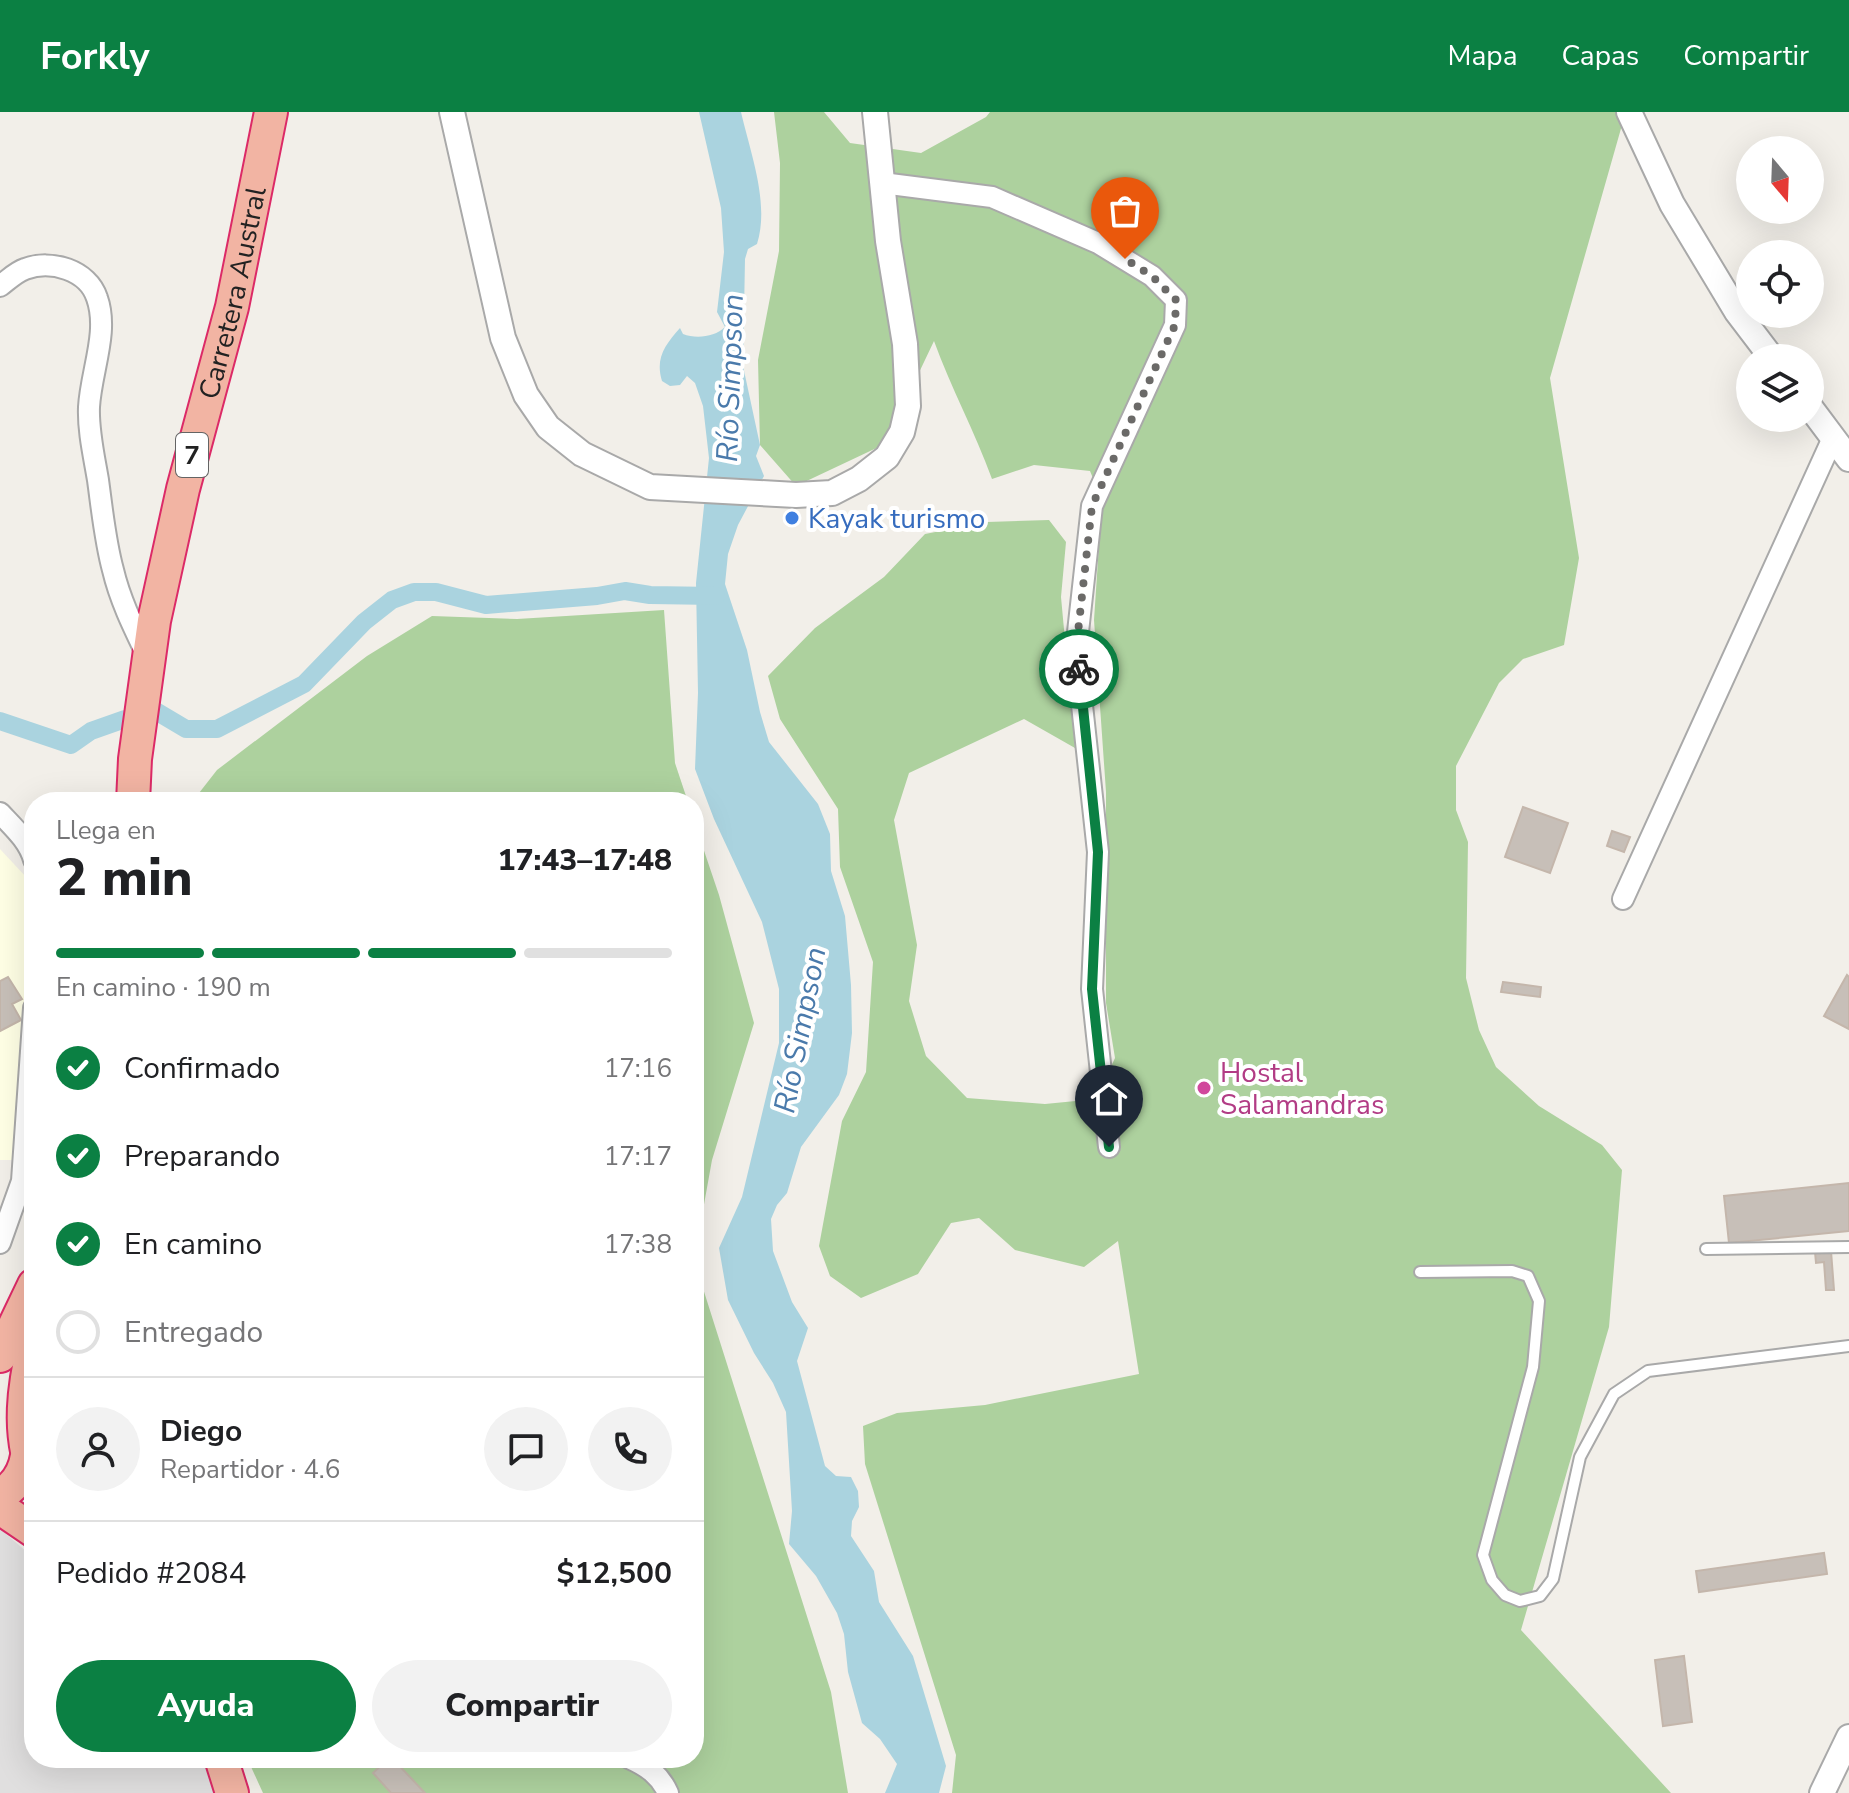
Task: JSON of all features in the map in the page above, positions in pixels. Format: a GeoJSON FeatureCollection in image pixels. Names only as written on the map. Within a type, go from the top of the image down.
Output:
{"type":"FeatureCollection","features":[{"type":"Feature","properties":{"kind":"highway","name":"Carretera Austral"},"geometry":{"type":"LineString","coordinates":[[133,792],[135,759],[154,621],[183,489],[232,307],[271,112]]}},
{"type":"Feature","properties":{"kind":"highway"},"geometry":{"type":"LineString","coordinates":[[0,1356],[24,1306]]}},
{"type":"Feature","properties":{"kind":"highway"},"geometry":{"type":"LineString","coordinates":[[0,1415],[12,1422],[24,1444]]}},
{"type":"Feature","properties":{"kind":"highway"},"geometry":{"type":"LineString","coordinates":[[0,1494],[15,1485],[24,1469]]}},
{"type":"Feature","properties":{"kind":"highway"},"geometry":{"type":"LineString","coordinates":[[0,1508],[24,1524]]}},
{"type":"Feature","properties":{"kind":"highway"},"geometry":{"type":"LineString","coordinates":[[224,1768],[232,1793]]}},
{"type":"Feature","properties":{"kind":"street"},"geometry":{"type":"LineString","coordinates":[[452,112],[503,338],[526,395],[548,427],[582,454],[650,487],[796,495],[832,493],[859,479],[887,457],[902,432],[908,406],[905,344],[888,241],[875,112]]}},
{"type":"Feature","properties":{"kind":"street"},"geometry":{"type":"LineString","coordinates":[[1629,112],[1672,204],[1737,312],[1761,344]]}},
{"type":"Feature","properties":{"kind":"street"},"geometry":{"type":"LineString","coordinates":[[882,183],[992,197],[1098,243],[1152,276],[1176,300],[1175,325],[1092,506],[1076,650],[1098,852],[1092,989],[1109,1147]]}},
{"type":"Feature","properties":{"kind":"street"},"geometry":{"type":"LineString","coordinates":[[0,286],[23,269],[42,265],[62,267],[84,277],[97,295],[101,316],[100,340],[92,374],[89,410],[93,451],[112,570],[129,618],[149,659]]}},
{"type":"Feature","properties":{"kind":"street"},"geometry":{"type":"LineString","coordinates":[[1824,426],[1849,459]]}},
{"type":"Feature","properties":{"kind":"street"},"geometry":{"type":"LineString","coordinates":[[1623,899],[1833,438]]}},
{"type":"Feature","properties":{"kind":"street"},"geometry":{"type":"LineString","coordinates":[[0,813],[24,840]]}},
{"type":"Feature","properties":{"kind":"street"},"geometry":{"type":"LineString","coordinates":[[0,1243],[22,1181],[24,1152]]}},
{"type":"Feature","properties":{"kind":"street"},"geometry":{"type":"LineString","coordinates":[[0,1235],[0,1243]]}},
{"type":"Feature","properties":{"kind":"street"},"geometry":{"type":"LineString","coordinates":[[1822,1793],[1849,1737]]}},
{"type":"Feature","properties":{"kind":"street"},"geometry":{"type":"LineString","coordinates":[[647,1768],[662,1780],[668,1793]]}},
{"type":"Feature","properties":{"kind":"lane"},"geometry":{"type":"LineString","coordinates":[[1706,1249],[1849,1247]]}},
{"type":"Feature","properties":{"kind":"lane"},"geometry":{"type":"LineString","coordinates":[[1420,1272],[1512,1271],[1528,1276],[1539,1301],[1533,1367],[1483,1555],[1492,1580],[1505,1595],[1520,1601],[1540,1596],[1553,1579],[1580,1457],[1614,1394],[1648,1371],[1849,1346]]}},
{"type":"Feature","properties":{"kind":"shaded area"},"geometry":{"type":"Polygon","coordinates":[[[0,849],[24,875],[24,1058],[19,1160],[0,1160],[0,849]]]}},
{"type":"Feature","properties":{"kind":"shaded area"},"geometry":{"type":"Polygon","coordinates":[[[0,1529],[24,1549],[24,1768],[226,1768],[246,1793],[0,1793],[0,1529]]]}},
{"type":"Feature","properties":{"kind":"green space"},"geometry":{"type":"Polygon","coordinates":[[[774,112],[824,112],[850,143],[921,153],[990,112],[1617,112],[1622,125],[1550,378],[1579,558],[1564,645],[1523,659],[1499,683],[1456,766],[1456,810],[1468,842],[1466,978],[1479,1030],[1496,1067],[1539,1106],[1602,1145],[1622,1170],[1609,1327],[1521,1630],[1671,1793],[952,1793],[956,1755],[865,1464],[863,1426],[897,1413],[985,1405],[1139,1374],[1118,1241],[1084,1267],[1015,1250],[979,1218],[951,1223],[918,1274],[861,1298],[830,1276],[819,1246],[842,1121],[866,1072],[873,962],[840,867],[838,809],[780,719],[768,676],[815,628],[884,577],[925,534],[987,522],[1049,520],[1066,542],[1061,597],[1075,748],[1024,719],[909,773],[894,820],[917,945],[909,1001],[926,1056],[967,1098],[1045,1104],[1096,1099],[1115,1058],[1106,1003],[1106,792],[1094,620],[1102,500],[1090,471],[1034,465],[992,479],[934,341],[885,444],[796,486],[760,445],[758,360],[779,251],[780,163],[774,112]]]}},
{"type":"Feature","properties":{"kind":"green space"},"geometry":{"type":"Polygon","coordinates":[[[664,610],[675,763],[685,792],[200,792],[217,770],[367,656],[432,616],[517,619],[664,610]]]}},
{"type":"Feature","properties":{"kind":"green space"},"geometry":{"type":"Polygon","coordinates":[[[704,851],[754,1023],[712,1160],[704,1204],[704,851]]]}},
{"type":"Feature","properties":{"kind":"green space"},"geometry":{"type":"Polygon","coordinates":[[[704,1292],[831,1692],[848,1793],[263,1793],[252,1768],[704,1768],[704,1292]]]}},
{"type":"Feature","properties":{"kind":"water","name":"Río Simpson"},"geometry":{"type":"Polygon","coordinates":[[[699,112],[741,112],[757,178],[761,212],[757,244],[748,249],[745,259],[743,366],[760,445],[756,456],[764,476],[738,525],[728,554],[725,584],[747,650],[769,742],[818,804],[830,834],[831,871],[845,916],[851,985],[852,1033],[847,1074],[839,1095],[801,1147],[787,1193],[771,1219],[773,1251],[792,1302],[808,1328],[797,1361],[825,1466],[836,1476],[851,1477],[858,1491],[859,1507],[852,1521],[851,1536],[874,1571],[879,1602],[913,1656],[946,1766],[939,1793],[885,1793],[897,1764],[880,1739],[862,1723],[837,1613],[816,1576],[789,1544],[792,1511],[786,1412],[728,1300],[719,1248],[742,1197],[779,1043],[779,989],[762,922],[714,819],[695,769],[698,693],[696,583],[709,458],[703,406],[695,383],[687,376],[680,385],[670,386],[662,381],[660,365],[666,346],[680,328],[683,334],[699,337],[711,335],[725,327],[717,312],[724,252],[721,208],[699,112]]]}},
{"type":"Feature","properties":{"kind":"building"},"geometry":{"type":"Polygon","coordinates":[[[1523,807],[1568,823],[1550,873],[1505,857],[1523,807]]]}},
{"type":"Feature","properties":{"kind":"building"},"geometry":{"type":"Polygon","coordinates":[[[1612,831],[1630,837],[1624,852],[1607,846],[1612,831]]]}},
{"type":"Feature","properties":{"kind":"building"},"geometry":{"type":"Polygon","coordinates":[[[1847,975],[1849,977],[1849,1029],[1824,1016],[1847,975]]]}},
{"type":"Feature","properties":{"kind":"building"},"geometry":{"type":"Polygon","coordinates":[[[8,977],[22,999],[12,1004],[21,1020],[0,1031],[0,981],[8,977]]]}},
{"type":"Feature","properties":{"kind":"building"},"geometry":{"type":"Polygon","coordinates":[[[1503,982],[1541,987],[1540,997],[1501,992],[1503,982]]]}},
{"type":"Feature","properties":{"kind":"building"},"geometry":{"type":"Polygon","coordinates":[[[1849,1183],[1849,1231],[1729,1243],[1724,1196],[1849,1183]]]}},
{"type":"Feature","properties":{"kind":"building"},"geometry":{"type":"Polygon","coordinates":[[[1831,1251],[1834,1290],[1826,1290],[1824,1262],[1816,1263],[1815,1252],[1831,1251]]]}},
{"type":"Feature","properties":{"kind":"building"},"geometry":{"type":"Polygon","coordinates":[[[1824,1553],[1827,1574],[1699,1592],[1696,1571],[1824,1553]]]}},
{"type":"Feature","properties":{"kind":"building"},"geometry":{"type":"Polygon","coordinates":[[[1684,1656],[1692,1722],[1663,1726],[1655,1660],[1684,1656]]]}},
{"type":"Feature","properties":{"kind":"building"},"geometry":{"type":"Polygon","coordinates":[[[378,1768],[401,1768],[425,1793],[391,1793],[373,1773],[378,1768]]]}},
{"type":"Feature","properties":{"kind":"waterway"},"geometry":{"type":"LineString","coordinates":[[154,710],[186,729],[217,729],[304,684],[364,622],[392,600],[414,592],[436,592],[486,605],[625,591],[650,595],[716,596]]}},
{"type":"Feature","properties":{"kind":"waterway"},"geometry":{"type":"LineString","coordinates":[[0,721],[71,745],[91,731],[125,719]]}},
{"type":"Feature","properties":{"kind":"way so far"},"geometry":{"type":"LineString","coordinates":[[1079,669],[1076,650],[1092,506],[1175,325],[1176,300],[1152,276],[1125,259]]}},
{"type":"Feature","properties":{"kind":"place","name":"Kayak turismo"},"geometry":{"type":"Point","coordinates":[792,518]}},
{"type":"Feature","properties":{"kind":"place","name":"Hostal Salamandras"},"geometry":{"type":"Point","coordinates":[1204,1088]}},
{"type":"Feature","properties":{"kind":"route"},"geometry":{"type":"LineString","coordinates":[[1079,669],[1098,852],[1092,989],[1109,1147]]}}]}
